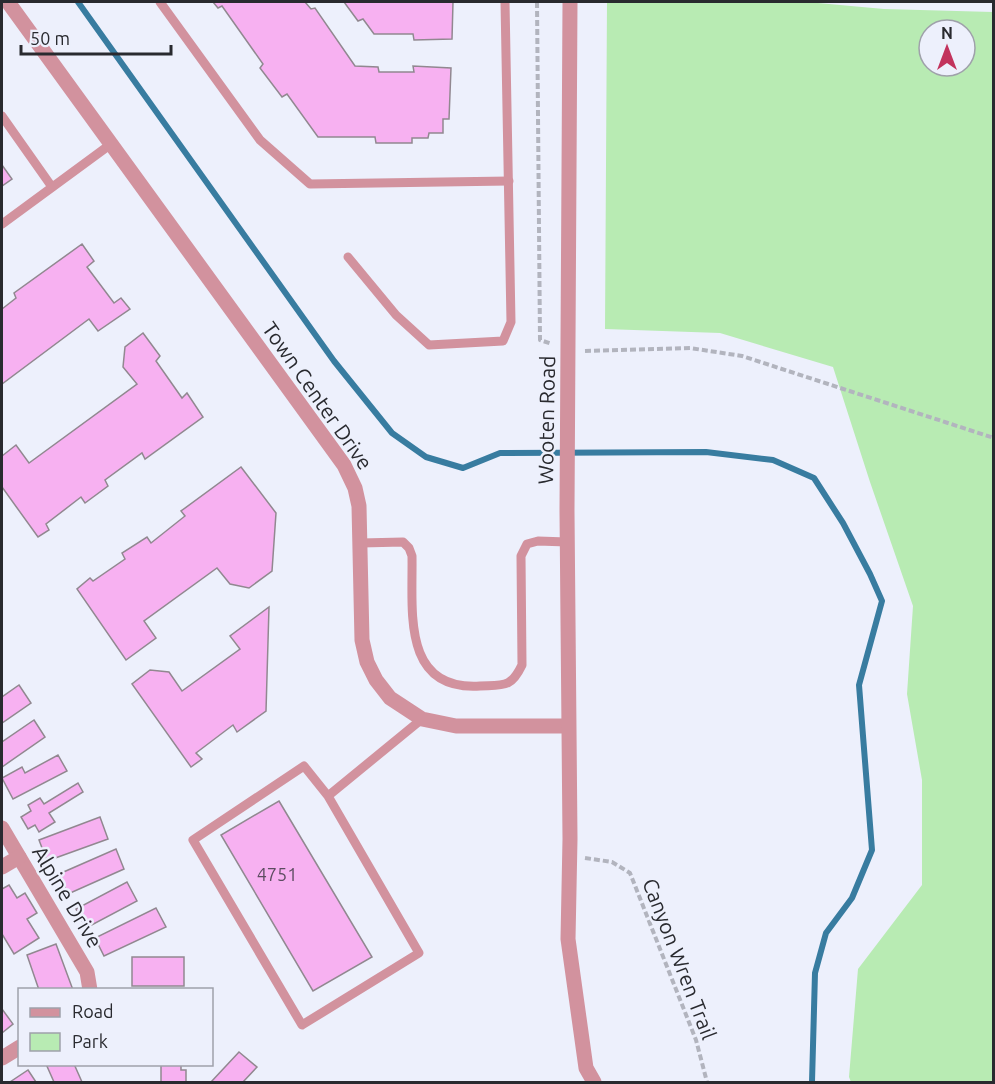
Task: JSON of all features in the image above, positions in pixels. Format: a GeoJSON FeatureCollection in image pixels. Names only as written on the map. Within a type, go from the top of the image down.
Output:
{"type":"FeatureCollection","features":[{"type":"Feature","properties":{"kind":"street","name":"Town Center Drive"},"geometry":{"type":"LineString","coordinates":[[8,2],[344,465],[355,488],[359,506],[362,640],[367,662],[376,680],[390,698],[422,719],[456,726],[567,726]]}},
{"type":"Feature","properties":{"kind":"street","name":"Wooten Road"},"geometry":{"type":"LineString","coordinates":[[570,2],[567,511],[567,726],[570,839],[568,939],[586,1068],[594,1083]]}},
{"type":"Feature","properties":{"kind":"street","name":"Alpine Drive"},"geometry":{"type":"LineString","coordinates":[[2,828],[87,972],[90,988]]}},
{"type":"Feature","properties":{"kind":"street"},"geometry":{"type":"LineString","coordinates":[[2,867],[19,857]]}},
{"type":"Feature","properties":{"kind":"street"},"geometry":{"type":"LineString","coordinates":[[2,1058],[18,1048]]}},
{"type":"Feature","properties":{"kind":"lane"},"geometry":{"type":"LineString","coordinates":[[160,2],[260,140],[310,184],[509,181]]}},
{"type":"Feature","properties":{"kind":"lane"},"geometry":{"type":"LineString","coordinates":[[348,257],[396,315],[429,345],[503,341],[511,322],[505,2]]}},
{"type":"Feature","properties":{"kind":"lane"},"geometry":{"type":"LineString","coordinates":[[2,116],[52,187]]}},
{"type":"Feature","properties":{"kind":"lane"},"geometry":{"type":"LineString","coordinates":[[2,224],[111,144]]}},
{"type":"Feature","properties":{"kind":"lane"},"geometry":{"type":"LineString","coordinates":[[361,543],[403,542],[409,548],[412,556],[414,638],[421,659],[433,673],[446,681],[468,687],[504,685],[515,678],[522,665],[521,556],[527,544],[538,541],[567,542]]}},
{"type":"Feature","properties":{"kind":"lane"},"geometry":{"type":"LineString","coordinates":[[328,796],[422,719]]}},
{"type":"Feature","properties":{"kind":"lane"},"geometry":{"type":"LineString","coordinates":[[304,766],[328,796],[419,953],[302,1025],[194,840],[304,766]]}},
{"type":"Feature","properties":{"kind":"path"},"geometry":{"type":"LineString","coordinates":[[537,2],[540,340]]}},
{"type":"Feature","properties":{"kind":"path"},"geometry":{"type":"LineString","coordinates":[[569,351],[690,348],[742,356],[993,438]]}},
{"type":"Feature","properties":{"kind":"path","name":"Canyon Wren Trail"},"geometry":{"type":"LineString","coordinates":[[569,857],[596,858],[612,862],[630,873],[696,1040],[707,1083]]}},
{"type":"Feature","properties":{"kind":"green space"},"geometry":{"type":"Polygon","coordinates":[[[607,2],[807,2],[884,9],[993,12],[993,1082],[851,1082],[849,1077],[858,969],[922,885],[922,780],[907,694],[913,606],[833,367],[720,333],[605,329],[607,2]]]}},
{"type":"Feature","properties":{"kind":"building"},"geometry":{"type":"Polygon","coordinates":[[[213,2],[305,2],[311,9],[315,8],[355,66],[378,67],[379,72],[414,72],[413,66],[451,68],[449,119],[443,119],[443,133],[429,133],[428,138],[412,138],[412,143],[376,143],[375,137],[318,137],[287,94],[282,97],[260,68],[263,64],[222,6],[218,8],[213,2]]]}},
{"type":"Feature","properties":{"kind":"building"},"geometry":{"type":"Polygon","coordinates":[[[344,2],[453,2],[452,39],[414,40],[413,34],[374,34],[363,19],[358,21],[344,2]]]}},
{"type":"Feature","properties":{"kind":"building"},"geometry":{"type":"Polygon","coordinates":[[[2,165],[12,179],[2,186],[2,165]]]}},
{"type":"Feature","properties":{"kind":"building"},"geometry":{"type":"Polygon","coordinates":[[[82,244],[94,261],[87,267],[114,303],[121,298],[130,309],[98,331],[89,319],[2,384],[2,309],[16,298],[14,293],[82,244]]]}},
{"type":"Feature","properties":{"kind":"building"},"geometry":{"type":"Polygon","coordinates":[[[143,333],[160,356],[156,361],[182,398],[187,393],[203,417],[145,459],[142,453],[105,480],[108,486],[85,503],[81,497],[46,524],[49,530],[38,537],[2,487],[2,456],[16,445],[29,463],[137,384],[123,367],[125,347],[143,333]]]}},
{"type":"Feature","properties":{"kind":"building"},"geometry":{"type":"Polygon","coordinates":[[[241,467],[276,513],[272,571],[249,588],[230,584],[217,568],[144,621],[156,638],[126,660],[77,589],[90,578],[93,581],[125,559],[122,553],[147,537],[151,543],[185,516],[181,511],[241,467]]]}},
{"type":"Feature","properties":{"kind":"building"},"geometry":{"type":"Polygon","coordinates":[[[269,607],[266,711],[237,732],[233,725],[196,753],[202,759],[191,767],[132,684],[150,670],[169,672],[182,691],[240,649],[230,636],[269,607]]]}},
{"type":"Feature","properties":{"kind":"building"},"geometry":{"type":"Polygon","coordinates":[[[19,685],[31,703],[2,723],[2,697],[19,685]]]}},
{"type":"Feature","properties":{"kind":"building"},"geometry":{"type":"Polygon","coordinates":[[[34,720],[45,737],[2,767],[2,742],[34,720]]]}},
{"type":"Feature","properties":{"kind":"building"},"geometry":{"type":"Polygon","coordinates":[[[58,755],[67,771],[13,799],[2,778],[22,767],[25,773],[58,755]]]}},
{"type":"Feature","properties":{"kind":"building"},"geometry":{"type":"Polygon","coordinates":[[[78,783],[83,792],[49,813],[55,822],[39,832],[35,825],[28,829],[21,817],[31,811],[28,805],[40,798],[44,804],[78,783]]]}},
{"type":"Feature","properties":{"kind":"building"},"geometry":{"type":"Polygon","coordinates":[[[279,801],[372,957],[313,991],[221,835],[279,801]]]}},
{"type":"Feature","properties":{"kind":"building"},"geometry":{"type":"Polygon","coordinates":[[[100,817],[108,839],[47,861],[39,840],[100,817]]]}},
{"type":"Feature","properties":{"kind":"building"},"geometry":{"type":"Polygon","coordinates":[[[116,849],[124,869],[68,894],[59,874],[116,849]]]}},
{"type":"Feature","properties":{"kind":"building"},"geometry":{"type":"Polygon","coordinates":[[[127,882],[137,901],[86,928],[76,909],[127,882]]]}},
{"type":"Feature","properties":{"kind":"building"},"geometry":{"type":"Polygon","coordinates":[[[9,885],[17,898],[25,893],[37,913],[27,919],[39,938],[14,954],[2,934],[2,889],[9,885]]]}},
{"type":"Feature","properties":{"kind":"building"},"geometry":{"type":"Polygon","coordinates":[[[156,908],[166,927],[104,956],[95,938],[156,908]]]}},
{"type":"Feature","properties":{"kind":"building"},"geometry":{"type":"Polygon","coordinates":[[[56,944],[72,988],[38,988],[27,955],[56,944]]]}},
{"type":"Feature","properties":{"kind":"building"},"geometry":{"type":"Polygon","coordinates":[[[132,957],[184,957],[184,986],[132,986],[132,957]]]}},
{"type":"Feature","properties":{"kind":"building"},"geometry":{"type":"Polygon","coordinates":[[[2,1009],[13,1024],[2,1033],[2,1009]]]}},
{"type":"Feature","properties":{"kind":"building"},"geometry":{"type":"Polygon","coordinates":[[[239,1052],[257,1067],[243,1082],[211,1082],[239,1052]]]}},
{"type":"Feature","properties":{"kind":"building"},"geometry":{"type":"Polygon","coordinates":[[[47,1066],[75,1066],[82,1082],[54,1082],[47,1066]]]}},
{"type":"Feature","properties":{"kind":"building"},"geometry":{"type":"Polygon","coordinates":[[[161,1066],[181,1066],[181,1070],[186,1070],[186,1082],[161,1082],[161,1066]]]}},
{"type":"Feature","properties":{"kind":"building"},"geometry":{"type":"Polygon","coordinates":[[[28,1070],[36,1082],[10,1082],[28,1070]]]}},
{"type":"Feature","properties":{"kind":"waterway"},"geometry":{"type":"LineString","coordinates":[[78,2],[334,361],[392,433],[426,457],[463,468],[500,453],[706,452],[773,460],[814,478],[843,523],[882,601],[859,685],[872,850],[852,898],[826,933],[815,973],[812,1082]]}}]}
